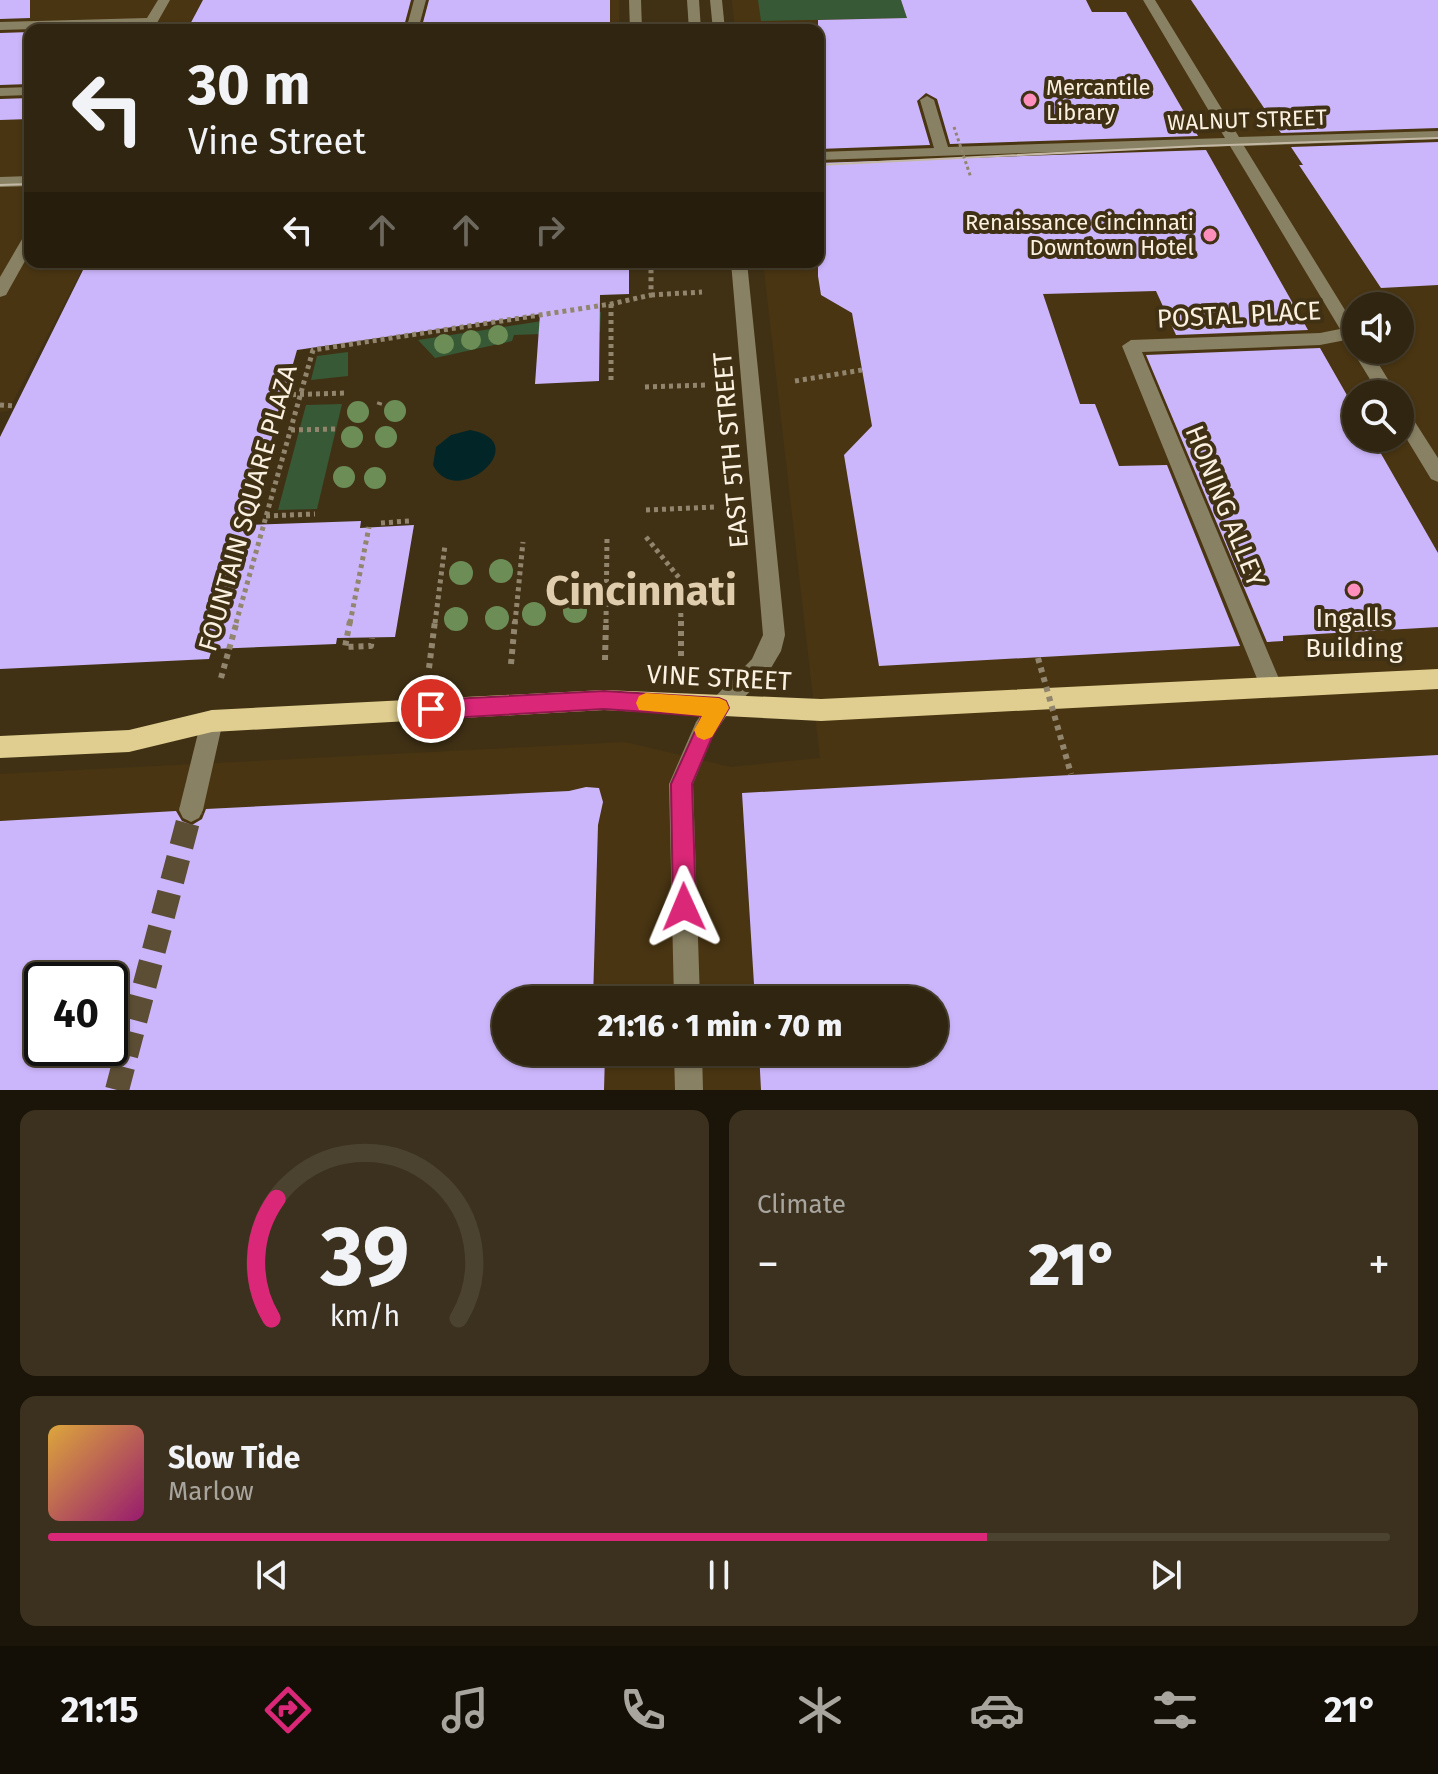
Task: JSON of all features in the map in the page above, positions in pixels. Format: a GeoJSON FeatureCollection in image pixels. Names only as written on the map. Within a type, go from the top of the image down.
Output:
{"type":"FeatureCollection","features":[{"type":"Feature","properties":{"kind":"main road","name":"VINE STREET"},"geometry":{"type":"LineString","coordinates":[[0,747],[129,741],[212,721],[604,700],[719,708],[821,710],[1438,679]]}},
{"type":"Feature","properties":{"kind":"street"},"geometry":{"type":"LineString","coordinates":[[150,24],[164,0]]}},
{"type":"Feature","properties":{"kind":"street"},"geometry":{"type":"LineString","coordinates":[[414,24],[420,0]]}},
{"type":"Feature","properties":{"kind":"street"},"geometry":{"type":"LineString","coordinates":[[635,0],[636,24]]}},
{"type":"Feature","properties":{"kind":"street"},"geometry":{"type":"LineString","coordinates":[[693,0],[695,24]]}},
{"type":"Feature","properties":{"kind":"street"},"geometry":{"type":"LineString","coordinates":[[716,0],[718,24]]}},
{"type":"Feature","properties":{"kind":"street"},"geometry":{"type":"LineString","coordinates":[[1149,0],[1342,319]]}},
{"type":"Feature","properties":{"kind":"street"},"geometry":{"type":"LineString","coordinates":[[0,26],[24,26]]}},
{"type":"Feature","properties":{"kind":"street"},"geometry":{"type":"LineString","coordinates":[[0,92],[24,91]]}},
{"type":"Feature","properties":{"kind":"street"},"geometry":{"type":"LineString","coordinates":[[927,100],[942,152]]}},
{"type":"Feature","properties":{"kind":"street","name":"WALNUT STREET"},"geometry":{"type":"LineString","coordinates":[[824,156],[1438,135]]}},
{"type":"Feature","properties":{"kind":"street"},"geometry":{"type":"LineString","coordinates":[[0,182],[24,181]]}},
{"type":"Feature","properties":{"kind":"street"},"geometry":{"type":"LineString","coordinates":[[0,291],[24,249]]}},
{"type":"Feature","properties":{"kind":"street","name":"EAST 5TH STREET"},"geometry":{"type":"LineString","coordinates":[[687,986],[681,784],[704,730],[719,708],[760,666],[770,651],[774,635],[740,268]]}},
{"type":"Feature","properties":{"kind":"street","name":"POSTAL PLACE"},"geometry":{"type":"LineString","coordinates":[[1131,346],[1342,338]]}},
{"type":"Feature","properties":{"kind":"street","name":"HONING ALLEY"},"geometry":{"type":"LineString","coordinates":[[1131,346],[1271,686]]}},
{"type":"Feature","properties":{"kind":"street"},"geometry":{"type":"LineString","coordinates":[[1414,435],[1438,474]]}},
{"type":"Feature","properties":{"kind":"street"},"geometry":{"type":"LineString","coordinates":[[191,810],[212,721]]}},
{"type":"Feature","properties":{"kind":"street"},"geometry":{"type":"LineString","coordinates":[[688,1066],[689,1090]]}},
{"type":"Feature","properties":{"kind":"path"},"geometry":{"type":"LineString","coordinates":[[954,127],[971,178]]}},
{"type":"Feature","properties":{"kind":"path"},"geometry":{"type":"LineString","coordinates":[[651,268],[651,295]]}},
{"type":"Feature","properties":{"kind":"path"},"geometry":{"type":"LineString","coordinates":[[611,381],[611,304],[651,295],[702,292]]}},
{"type":"Feature","properties":{"kind":"path","name":"FOUNTAIN SQUARE PLAZA"},"geometry":{"type":"LineString","coordinates":[[221,678],[313,350],[611,304]]}},
{"type":"Feature","properties":{"kind":"path"},"geometry":{"type":"LineString","coordinates":[[795,381],[862,370]]}},
{"type":"Feature","properties":{"kind":"path"},"geometry":{"type":"LineString","coordinates":[[645,387],[708,385]]}},
{"type":"Feature","properties":{"kind":"path"},"geometry":{"type":"LineString","coordinates":[[284,395],[344,393]]}},
{"type":"Feature","properties":{"kind":"path"},"geometry":{"type":"LineString","coordinates":[[0,405],[16,406]]}},
{"type":"Feature","properties":{"kind":"path"},"geometry":{"type":"LineString","coordinates":[[291,430],[336,429]]}},
{"type":"Feature","properties":{"kind":"path"},"geometry":{"type":"LineString","coordinates":[[646,510],[715,507]]}},
{"type":"Feature","properties":{"kind":"path"},"geometry":{"type":"LineString","coordinates":[[266,516],[315,514]]}},
{"type":"Feature","properties":{"kind":"path"},"geometry":{"type":"LineString","coordinates":[[381,523],[409,521]]}},
{"type":"Feature","properties":{"kind":"path"},"geometry":{"type":"LineString","coordinates":[[369,527],[345,647],[371,646],[372,638]]}},
{"type":"Feature","properties":{"kind":"path"},"geometry":{"type":"LineString","coordinates":[[646,537],[680,579],[681,658]]}},
{"type":"Feature","properties":{"kind":"path"},"geometry":{"type":"LineString","coordinates":[[605,660],[607,538]]}},
{"type":"Feature","properties":{"kind":"path"},"geometry":{"type":"LineString","coordinates":[[511,664],[523,542]]}},
{"type":"Feature","properties":{"kind":"path"},"geometry":{"type":"LineString","coordinates":[[429,668],[445,545]]}},
{"type":"Feature","properties":{"kind":"path"},"geometry":{"type":"LineString","coordinates":[[1038,658],[1071,774]]}},
{"type":"Feature","properties":{"kind":"shaded area"},"geometry":{"type":"Polygon","coordinates":[[[0,0],[619,0],[619,24],[24,24],[24,268],[83,268],[8,411],[0,412],[0,0]]]}},
{"type":"Feature","properties":{"kind":"shaded area"},"geometry":{"type":"Polygon","coordinates":[[[732,0],[1438,0],[1438,1090],[0,1090],[0,774],[625,742],[731,767],[820,758],[764,268],[824,268],[824,24],[734,24],[732,0]]]}},
{"type":"Feature","properties":{"kind":"green space"},"geometry":{"type":"Polygon","coordinates":[[[758,0],[901,0],[907,18],[761,21],[758,0]]]}},
{"type":"Feature","properties":{"kind":"green space"},"geometry":{"type":"Polygon","coordinates":[[[601,312],[600,332],[514,335],[512,341],[435,358],[418,340],[601,312]]]}},
{"type":"Feature","properties":{"kind":"green space"},"geometry":{"type":"Polygon","coordinates":[[[348,352],[348,376],[311,380],[317,356],[348,352]]]}},
{"type":"Feature","properties":{"kind":"green space"},"geometry":{"type":"Polygon","coordinates":[[[342,404],[317,509],[278,510],[306,405],[342,404]]]}},
{"type":"Feature","properties":{"kind":"water"},"geometry":{"type":"Polygon","coordinates":[[[470,430],[488,437],[495,447],[493,458],[485,469],[472,477],[458,481],[444,477],[433,465],[436,447],[451,435],[470,430]]]}},
{"type":"Feature","properties":{"kind":"building"},"geometry":{"type":"Polygon","coordinates":[[[0,0],[30,0],[30,18],[0,19],[0,0]]]}},
{"type":"Feature","properties":{"kind":"building"},"geometry":{"type":"Polygon","coordinates":[[[203,0],[411,0],[405,24],[190,24],[203,0]]]}},
{"type":"Feature","properties":{"kind":"building"},"geometry":{"type":"Polygon","coordinates":[[[429,0],[610,0],[610,24],[423,24],[429,0]]]}},
{"type":"Feature","properties":{"kind":"building"},"geometry":{"type":"Polygon","coordinates":[[[901,0],[1086,0],[1092,12],[1126,12],[1198,136],[950,144],[937,99],[926,93],[917,101],[930,145],[824,149],[824,24],[818,24],[818,20],[907,18],[901,0]]]}},
{"type":"Feature","properties":{"kind":"building"},"geometry":{"type":"Polygon","coordinates":[[[1191,0],[1438,0],[1438,128],[1281,133],[1191,0]]]}},
{"type":"Feature","properties":{"kind":"building"},"geometry":{"type":"Polygon","coordinates":[[[24,32],[24,84],[0,85],[0,33],[24,32]]]}},
{"type":"Feature","properties":{"kind":"building"},"geometry":{"type":"Polygon","coordinates":[[[24,98],[24,119],[0,120],[0,99],[24,98]]]}},
{"type":"Feature","properties":{"kind":"building"},"geometry":{"type":"Polygon","coordinates":[[[1438,142],[1438,285],[1381,288],[1299,165],[1303,165],[1291,147],[1438,142]]]}},
{"type":"Feature","properties":{"kind":"building"},"geometry":{"type":"Polygon","coordinates":[[[1206,150],[1308,330],[1176,335],[1156,291],[1043,294],[1080,404],[1095,404],[1119,466],[1167,465],[1240,646],[879,666],[844,455],[872,426],[852,313],[821,295],[818,268],[824,268],[824,163],[1206,150]]]}},
{"type":"Feature","properties":{"kind":"building"},"geometry":{"type":"Polygon","coordinates":[[[84,268],[629,268],[629,294],[600,295],[599,381],[535,384],[540,314],[297,350],[247,525],[361,521],[360,528],[414,525],[395,637],[337,638],[336,644],[212,649],[209,659],[0,669],[0,437],[84,268]]]}},
{"type":"Feature","properties":{"kind":"building"},"geometry":{"type":"Polygon","coordinates":[[[1320,348],[1342,386],[1342,452],[1380,452],[1438,553],[1438,627],[1283,636],[1283,641],[1267,642],[1146,355],[1320,348]]]}},
{"type":"Feature","properties":{"kind":"building"},"geometry":{"type":"Polygon","coordinates":[[[1438,755],[1438,1090],[761,1090],[760,1066],[948,1066],[948,986],[754,986],[742,793],[1438,755]]]}},
{"type":"Feature","properties":{"kind":"building"},"geometry":{"type":"Polygon","coordinates":[[[599,788],[603,802],[598,825],[593,986],[492,986],[492,1066],[605,1066],[604,1090],[0,1090],[0,821],[176,811],[182,821],[192,825],[202,819],[206,809],[599,788]]]}},
{"type":"Feature","properties":{"kind":"tunnel"},"geometry":{"type":"LineString","coordinates":[[117,1090],[191,810]]}},
{"type":"Feature","properties":{"kind":"tram line"},"geometry":{"type":"LineString","coordinates":[[824,165],[1438,138]]}},
{"type":"Feature","properties":{"kind":"tram line"},"geometry":{"type":"LineString","coordinates":[[0,185],[24,184]]}},
{"type":"Feature","properties":{"kind":"slow traffic"},"geometry":{"type":"LineString","coordinates":[[646,703],[719,708],[704,730]]}},
{"type":"Feature","properties":{"kind":"place","name":"Mercantile Library"},"geometry":{"type":"Point","coordinates":[1030,100]}},
{"type":"Feature","properties":{"kind":"place","name":"Renaissance Cincinnati Downtown Hotel"},"geometry":{"type":"Point","coordinates":[1210,235]}},
{"type":"Feature","properties":{"kind":"place","name":"Ingalls Building"},"geometry":{"type":"Point","coordinates":[1354,590]}},
{"type":"Feature","properties":{"kind":"district","name":"Cincinnati"},"geometry":{"type":"Point","coordinates":[641,591]}},
{"type":"Feature","properties":{"kind":"route"},"geometry":{"type":"LineString","coordinates":[[431,709],[604,700],[719,708],[704,730],[681,784],[684,907]]}}]}
